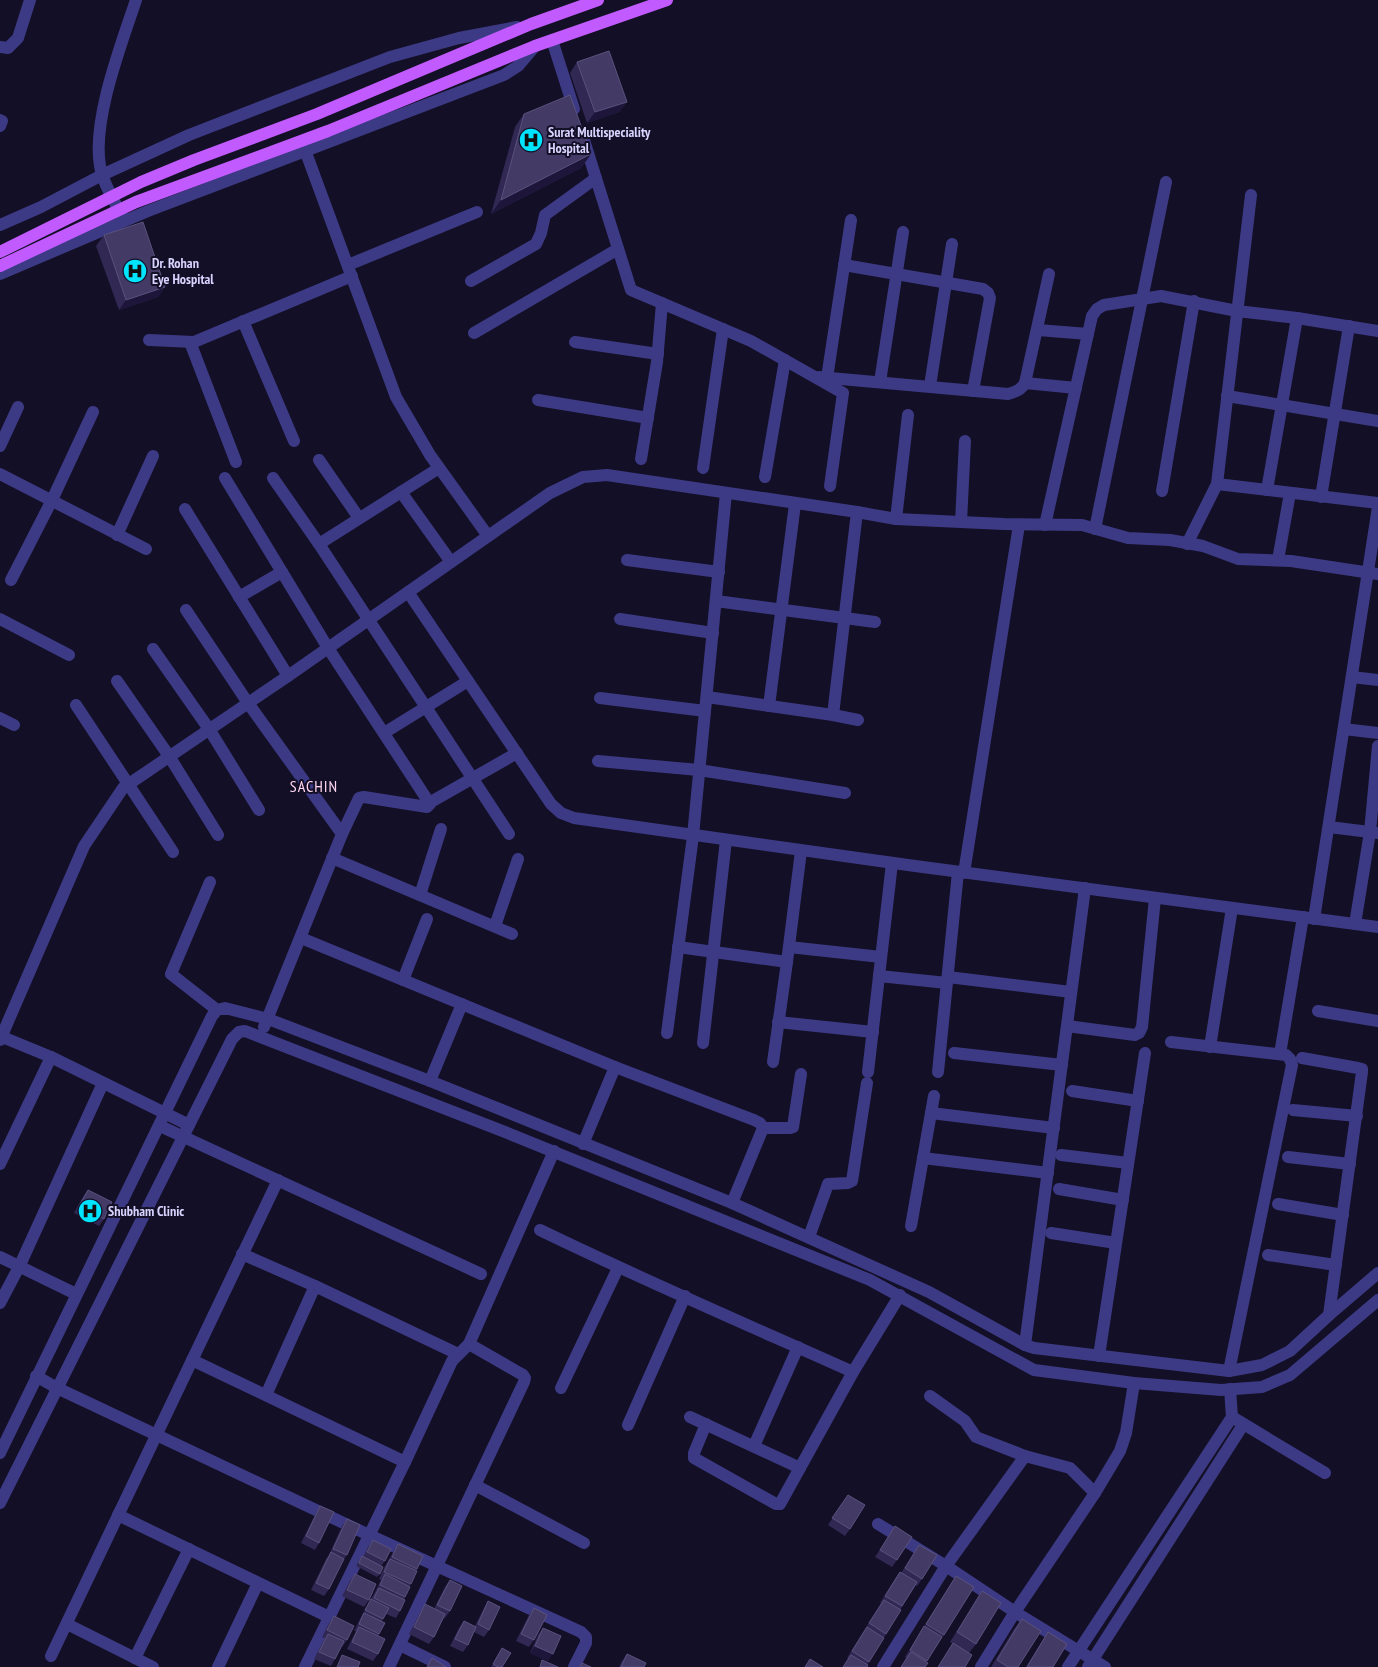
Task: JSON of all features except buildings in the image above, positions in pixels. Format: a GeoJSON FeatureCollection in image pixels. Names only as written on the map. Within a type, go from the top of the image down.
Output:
{"type":"FeatureCollection","features":[{"type":"Feature","properties":{"kind":"main road"},"geometry":{"type":"LineString","coordinates":[[0,252],[140,182],[316,114],[536,22],[598,0]]}},
{"type":"Feature","properties":{"kind":"main road"},"geometry":{"type":"LineString","coordinates":[[0,266],[136,202],[328,131],[535,46],[667,0]]}},
{"type":"Feature","properties":{"kind":"main road"},"geometry":{"type":"LineString","coordinates":[[536,22],[550,41]]}},
{"type":"Feature","properties":{"kind":"main road"},"geometry":{"type":"LineString","coordinates":[[451,58],[460,77]]}},
{"type":"Feature","properties":{"kind":"street"},"geometry":{"type":"LineString","coordinates":[[0,47],[8,48],[18,38],[30,0]]}},
{"type":"Feature","properties":{"kind":"street"},"geometry":{"type":"LineString","coordinates":[[124,221],[102,176],[98,143],[103,111],[121,44],[136,0]]}},
{"type":"Feature","properties":{"kind":"street"},"geometry":{"type":"LineString","coordinates":[[0,225],[189,135],[390,57],[459,38],[536,22]]}},
{"type":"Feature","properties":{"kind":"street"},"geometry":{"type":"LineString","coordinates":[[550,41],[580,128],[631,290],[750,341],[820,377],[843,393],[830,486]]}},
{"type":"Feature","properties":{"kind":"street"},"geometry":{"type":"LineString","coordinates":[[0,274],[124,221],[504,75],[518,66],[535,46]]}},
{"type":"Feature","properties":{"kind":"street"},"geometry":{"type":"LineString","coordinates":[[0,120],[2,120],[0,126]]}},
{"type":"Feature","properties":{"kind":"street"},"geometry":{"type":"LineString","coordinates":[[306,150],[396,397],[439,468],[488,536]]}},
{"type":"Feature","properties":{"kind":"street"},"geometry":{"type":"LineString","coordinates":[[471,280],[536,244],[546,215],[596,178]]}},
{"type":"Feature","properties":{"kind":"street"},"geometry":{"type":"LineString","coordinates":[[1095,529],[1166,182]]}},
{"type":"Feature","properties":{"kind":"street"},"geometry":{"type":"LineString","coordinates":[[1188,544],[1217,484],[1251,195]]}},
{"type":"Feature","properties":{"kind":"street"},"geometry":{"type":"LineString","coordinates":[[149,340],[190,342],[243,321],[477,212]]}},
{"type":"Feature","properties":{"kind":"street"},"geometry":{"type":"LineString","coordinates":[[820,377],[844,265],[851,220]]}},
{"type":"Feature","properties":{"kind":"street"},"geometry":{"type":"LineString","coordinates":[[880,382],[903,232]]}},
{"type":"Feature","properties":{"kind":"street"},"geometry":{"type":"LineString","coordinates":[[930,386],[952,244]]}},
{"type":"Feature","properties":{"kind":"street"},"geometry":{"type":"LineString","coordinates":[[474,333],[618,249]]}},
{"type":"Feature","properties":{"kind":"street"},"geometry":{"type":"LineString","coordinates":[[844,265],[984,289],[990,298],[973,390]]}},
{"type":"Feature","properties":{"kind":"street"},"geometry":{"type":"LineString","coordinates":[[820,377],[1008,394],[1017,391],[1025,383],[1050,274]]}},
{"type":"Feature","properties":{"kind":"street"},"geometry":{"type":"LineString","coordinates":[[1045,525],[1092,316],[1097,309],[1104,305],[1160,296],[1237,311],[1378,331]]}},
{"type":"Feature","properties":{"kind":"street"},"geometry":{"type":"LineString","coordinates":[[1162,491],[1194,302]]}},
{"type":"Feature","properties":{"kind":"street"},"geometry":{"type":"LineString","coordinates":[[641,459],[658,354],[662,303]]}},
{"type":"Feature","properties":{"kind":"street"},"geometry":{"type":"LineString","coordinates":[[1267,490],[1296,318]]}},
{"type":"Feature","properties":{"kind":"street"},"geometry":{"type":"LineString","coordinates":[[243,321],[294,441]]}},
{"type":"Feature","properties":{"kind":"street"},"geometry":{"type":"LineString","coordinates":[[1321,497],[1349,326]]}},
{"type":"Feature","properties":{"kind":"street"},"geometry":{"type":"LineString","coordinates":[[704,468],[723,329]]}},
{"type":"Feature","properties":{"kind":"street"},"geometry":{"type":"LineString","coordinates":[[1038,330],[1088,334]]}},
{"type":"Feature","properties":{"kind":"street"},"geometry":{"type":"LineString","coordinates":[[190,342],[236,462]]}},
{"type":"Feature","properties":{"kind":"street"},"geometry":{"type":"LineString","coordinates":[[575,342],[658,354]]}},
{"type":"Feature","properties":{"kind":"street"},"geometry":{"type":"LineString","coordinates":[[765,478],[784,360]]}},
{"type":"Feature","properties":{"kind":"street"},"geometry":{"type":"LineString","coordinates":[[1025,383],[1076,388]]}},
{"type":"Feature","properties":{"kind":"street"},"geometry":{"type":"LineString","coordinates":[[1227,396],[1378,421]]}},
{"type":"Feature","properties":{"kind":"street"},"geometry":{"type":"LineString","coordinates":[[538,400],[648,418]]}},
{"type":"Feature","properties":{"kind":"street"},"geometry":{"type":"LineString","coordinates":[[0,446],[18,407]]}},
{"type":"Feature","properties":{"kind":"street"},"geometry":{"type":"LineString","coordinates":[[11,580],[52,500],[93,412]]}},
{"type":"Feature","properties":{"kind":"street"},"geometry":{"type":"LineString","coordinates":[[896,519],[908,415]]}},
{"type":"Feature","properties":{"kind":"street"},"geometry":{"type":"LineString","coordinates":[[962,522],[965,441]]}},
{"type":"Feature","properties":{"kind":"street"},"geometry":{"type":"LineString","coordinates":[[118,534],[153,456]]}},
{"type":"Feature","properties":{"kind":"street"},"geometry":{"type":"LineString","coordinates":[[319,460],[359,518]]}},
{"type":"Feature","properties":{"kind":"street"},"geometry":{"type":"LineString","coordinates":[[319,544],[439,468]]}},
{"type":"Feature","properties":{"kind":"street"},"geometry":{"type":"LineString","coordinates":[[0,474],[146,549]]}},
{"type":"Feature","properties":{"kind":"street"},"geometry":{"type":"LineString","coordinates":[[189,1125],[51,1057],[1,1038],[84,846],[123,788],[128,784],[288,676],[550,493],[583,476],[607,475],[896,519],[1082,526],[1128,538],[1170,540],[1203,546],[1238,559],[1291,561],[1374,573]]}},
{"type":"Feature","properties":{"kind":"street"},"geometry":{"type":"LineString","coordinates":[[225,478],[328,648],[429,802]]}},
{"type":"Feature","properties":{"kind":"street"},"geometry":{"type":"LineString","coordinates":[[273,478],[319,544],[509,834]]}},
{"type":"Feature","properties":{"kind":"street"},"geometry":{"type":"LineString","coordinates":[[1217,484],[1378,505],[1374,573],[1352,677],[1328,827],[1280,1054]]}},
{"type":"Feature","properties":{"kind":"street"},"geometry":{"type":"LineString","coordinates":[[401,492],[451,562]]}},
{"type":"Feature","properties":{"kind":"street"},"geometry":{"type":"LineString","coordinates":[[667,1034],[693,836],[726,493]]}},
{"type":"Feature","properties":{"kind":"street"},"geometry":{"type":"LineString","coordinates":[[1278,560],[1290,493]]}},
{"type":"Feature","properties":{"kind":"street"},"geometry":{"type":"LineString","coordinates":[[769,706],[795,504]]}},
{"type":"Feature","properties":{"kind":"street"},"geometry":{"type":"LineString","coordinates":[[185,509],[288,676]]}},
{"type":"Feature","properties":{"kind":"street"},"geometry":{"type":"LineString","coordinates":[[834,715],[856,512]]}},
{"type":"Feature","properties":{"kind":"street"},"geometry":{"type":"LineString","coordinates":[[938,1072],[947,980],[961,872],[1019,524]]}},
{"type":"Feature","properties":{"kind":"street"},"geometry":{"type":"LineString","coordinates":[[627,560],[719,572]]}},
{"type":"Feature","properties":{"kind":"street"},"geometry":{"type":"LineString","coordinates":[[239,597],[282,572]]}},
{"type":"Feature","properties":{"kind":"street"},"geometry":{"type":"LineString","coordinates":[[408,592],[551,804],[562,813],[574,818],[801,851],[1378,927]]}},
{"type":"Feature","properties":{"kind":"street"},"geometry":{"type":"LineString","coordinates":[[716,602],[875,622]]}},
{"type":"Feature","properties":{"kind":"street"},"geometry":{"type":"LineString","coordinates":[[186,610],[248,702],[342,834]]}},
{"type":"Feature","properties":{"kind":"street"},"geometry":{"type":"LineString","coordinates":[[0,619],[69,655]]}},
{"type":"Feature","properties":{"kind":"street"},"geometry":{"type":"LineString","coordinates":[[620,619],[713,633]]}},
{"type":"Feature","properties":{"kind":"street"},"geometry":{"type":"LineString","coordinates":[[153,649],[209,729],[259,810]]}},
{"type":"Feature","properties":{"kind":"street"},"geometry":{"type":"LineString","coordinates":[[1352,677],[1378,680]]}},
{"type":"Feature","properties":{"kind":"street"},"geometry":{"type":"LineString","coordinates":[[117,681],[170,756],[218,835]]}},
{"type":"Feature","properties":{"kind":"street"},"geometry":{"type":"LineString","coordinates":[[384,733],[468,681]]}},
{"type":"Feature","properties":{"kind":"street"},"geometry":{"type":"LineString","coordinates":[[707,697],[858,720]]}},
{"type":"Feature","properties":{"kind":"street"},"geometry":{"type":"LineString","coordinates":[[600,698],[705,711]]}},
{"type":"Feature","properties":{"kind":"street"},"geometry":{"type":"LineString","coordinates":[[76,705],[173,852]]}},
{"type":"Feature","properties":{"kind":"street"},"geometry":{"type":"LineString","coordinates":[[0,718],[14,725]]}},
{"type":"Feature","properties":{"kind":"street"},"geometry":{"type":"LineString","coordinates":[[1344,729],[1378,733]]}},
{"type":"Feature","properties":{"kind":"street"},"geometry":{"type":"LineString","coordinates":[[1355,924],[1374,833],[1378,746]]}},
{"type":"Feature","properties":{"kind":"street"},"geometry":{"type":"LineString","coordinates":[[261,1036],[332,858],[359,798],[364,796],[427,807],[429,802],[517,753]]}},
{"type":"Feature","properties":{"kind":"street"},"geometry":{"type":"LineString","coordinates":[[598,761],[700,770],[845,793]]}},
{"type":"Feature","properties":{"kind":"street"},"geometry":{"type":"LineString","coordinates":[[1328,827],[1374,833]]}},
{"type":"Feature","properties":{"kind":"street"},"geometry":{"type":"LineString","coordinates":[[420,895],[442,829]]}},
{"type":"Feature","properties":{"kind":"street"},"geometry":{"type":"LineString","coordinates":[[703,1043],[726,840]]}},
{"type":"Feature","properties":{"kind":"street"},"geometry":{"type":"LineString","coordinates":[[773,1062],[801,851]]}},
{"type":"Feature","properties":{"kind":"street"},"geometry":{"type":"LineString","coordinates":[[332,858],[512,934]]}},
{"type":"Feature","properties":{"kind":"street"},"geometry":{"type":"LineString","coordinates":[[495,926],[518,859]]}},
{"type":"Feature","properties":{"kind":"street"},"geometry":{"type":"LineString","coordinates":[[809,1237],[828,1184],[852,1180],[873,1032],[892,863]]}},
{"type":"Feature","properties":{"kind":"street"},"geometry":{"type":"LineString","coordinates":[[210,882],[171,974],[217,1010]]}},
{"type":"Feature","properties":{"kind":"street"},"geometry":{"type":"LineString","coordinates":[[1024,1345],[1085,888]]}},
{"type":"Feature","properties":{"kind":"street"},"geometry":{"type":"LineString","coordinates":[[1067,1026],[1135,1035],[1139,1033],[1142,1027],[1155,898]]}},
{"type":"Feature","properties":{"kind":"street"},"geometry":{"type":"LineString","coordinates":[[1210,1047],[1232,908]]}},
{"type":"Feature","properties":{"kind":"street"},"geometry":{"type":"LineString","coordinates":[[403,980],[427,919]]}},
{"type":"Feature","properties":{"kind":"street"},"geometry":{"type":"LineString","coordinates":[[301,938],[615,1066],[754,1120],[760,1123],[763,1128]]}},
{"type":"Feature","properties":{"kind":"street"},"geometry":{"type":"LineString","coordinates":[[678,947],[787,962]]}},
{"type":"Feature","properties":{"kind":"street"},"geometry":{"type":"LineString","coordinates":[[789,947],[881,957]]}},
{"type":"Feature","properties":{"kind":"street"},"geometry":{"type":"LineString","coordinates":[[879,976],[947,980],[1072,992]]}},
{"type":"Feature","properties":{"kind":"street"},"geometry":{"type":"LineString","coordinates":[[430,1081],[462,1004]]}},
{"type":"Feature","properties":{"kind":"street"},"geometry":{"type":"LineString","coordinates":[[0,1453],[212,1016],[217,1010],[226,1008],[268,1019],[430,1081],[732,1203],[945,1300],[1024,1345],[1034,1348],[1229,1372],[1262,1365],[1290,1351],[1378,1273]]}},
{"type":"Feature","properties":{"kind":"street"},"geometry":{"type":"LineString","coordinates":[[1318,1011],[1378,1021]]}},
{"type":"Feature","properties":{"kind":"street"},"geometry":{"type":"LineString","coordinates":[[778,1022],[873,1032]]}},
{"type":"Feature","properties":{"kind":"street"},"geometry":{"type":"LineString","coordinates":[[0,1503],[232,1039],[239,1032],[245,1031],[554,1152],[870,1280],[1034,1370],[1134,1383],[1230,1389],[1262,1387],[1290,1375],[1378,1300]]}},
{"type":"Feature","properties":{"kind":"street"},"geometry":{"type":"LineString","coordinates":[[1171,1042],[1286,1055],[1292,1065],[1229,1372]]}},
{"type":"Feature","properties":{"kind":"street"},"geometry":{"type":"LineString","coordinates":[[954,1053],[1062,1065]]}},
{"type":"Feature","properties":{"kind":"street"},"geometry":{"type":"LineString","coordinates":[[1099,1356],[1145,1053]]}},
{"type":"Feature","properties":{"kind":"street"},"geometry":{"type":"LineString","coordinates":[[0,1164],[51,1057]]}},
{"type":"Feature","properties":{"kind":"street"},"geometry":{"type":"LineString","coordinates":[[1302,1058],[1362,1069],[1329,1315]]}},
{"type":"Feature","properties":{"kind":"street"},"geometry":{"type":"LineString","coordinates":[[584,1144],[615,1066]]}},
{"type":"Feature","properties":{"kind":"street"},"geometry":{"type":"LineString","coordinates":[[763,1128],[793,1127],[801,1074]]}},
{"type":"Feature","properties":{"kind":"street"},"geometry":{"type":"LineString","coordinates":[[0,1303],[20,1266],[103,1083]]}},
{"type":"Feature","properties":{"kind":"street"},"geometry":{"type":"LineString","coordinates":[[1072,1091],[1138,1101]]}},
{"type":"Feature","properties":{"kind":"street"},"geometry":{"type":"LineString","coordinates":[[912,1226],[934,1096]]}},
{"type":"Feature","properties":{"kind":"street"},"geometry":{"type":"LineString","coordinates":[[1293,1110],[1357,1116]]}},
{"type":"Feature","properties":{"kind":"street"},"geometry":{"type":"LineString","coordinates":[[931,1113],[1054,1128]]}},
{"type":"Feature","properties":{"kind":"street"},"geometry":{"type":"LineString","coordinates":[[160,1126],[481,1274]]}},
{"type":"Feature","properties":{"kind":"street"},"geometry":{"type":"LineString","coordinates":[[732,1203],[763,1128]]}},
{"type":"Feature","properties":{"kind":"street"},"geometry":{"type":"LineString","coordinates":[[305,1667],[452,1361],[469,1344],[554,1152]]}},
{"type":"Feature","properties":{"kind":"street"},"geometry":{"type":"LineString","coordinates":[[1061,1155],[1128,1163]]}},
{"type":"Feature","properties":{"kind":"street"},"geometry":{"type":"LineString","coordinates":[[1288,1157],[1350,1164]]}},
{"type":"Feature","properties":{"kind":"street"},"geometry":{"type":"LineString","coordinates":[[923,1158],[1048,1173]]}},
{"type":"Feature","properties":{"kind":"street"},"geometry":{"type":"LineString","coordinates":[[51,1656],[278,1180]]}},
{"type":"Feature","properties":{"kind":"street"},"geometry":{"type":"LineString","coordinates":[[1059,1189],[1123,1200]]}},
{"type":"Feature","properties":{"kind":"street"},"geometry":{"type":"LineString","coordinates":[[1278,1204],[1343,1215]]}},
{"type":"Feature","properties":{"kind":"street"},"geometry":{"type":"LineString","coordinates":[[540,1230],[618,1268],[685,1296],[853,1372]]}},
{"type":"Feature","properties":{"kind":"street"},"geometry":{"type":"LineString","coordinates":[[1051,1233],[1116,1243]]}},
{"type":"Feature","properties":{"kind":"street"},"geometry":{"type":"LineString","coordinates":[[242,1254],[315,1286],[458,1354]]}},
{"type":"Feature","properties":{"kind":"street"},"geometry":{"type":"LineString","coordinates":[[1268,1255],[1336,1265]]}},
{"type":"Feature","properties":{"kind":"street"},"geometry":{"type":"LineString","coordinates":[[0,1257],[76,1294]]}},
{"type":"Feature","properties":{"kind":"street"},"geometry":{"type":"LineString","coordinates":[[562,1388],[618,1268]]}},
{"type":"Feature","properties":{"kind":"street"},"geometry":{"type":"LineString","coordinates":[[266,1395],[315,1286]]}},
{"type":"Feature","properties":{"kind":"street"},"geometry":{"type":"LineString","coordinates":[[706,1424],[694,1453],[694,1458],[776,1504],[780,1504],[784,1500],[853,1372],[900,1295]]}},
{"type":"Feature","properties":{"kind":"street"},"geometry":{"type":"LineString","coordinates":[[628,1425],[685,1296]]}},
{"type":"Feature","properties":{"kind":"street"},"geometry":{"type":"LineString","coordinates":[[937,1316],[945,1300]]}},
{"type":"Feature","properties":{"kind":"street"},"geometry":{"type":"LineString","coordinates":[[389,1667],[525,1378],[523,1375],[469,1344]]}},
{"type":"Feature","properties":{"kind":"street"},"geometry":{"type":"LineString","coordinates":[[754,1446],[798,1347]]}},
{"type":"Feature","properties":{"kind":"street"},"geometry":{"type":"LineString","coordinates":[[192,1360],[405,1462]]}},
{"type":"Feature","properties":{"kind":"street"},"geometry":{"type":"LineString","coordinates":[[36,1376],[57,1388],[369,1535],[581,1632],[586,1637],[586,1643],[574,1667]]}},
{"type":"Feature","properties":{"kind":"street"},"geometry":{"type":"LineString","coordinates":[[981,1667],[1015,1612],[1095,1493],[1124,1443],[1134,1383]]}},
{"type":"Feature","properties":{"kind":"street"},"geometry":{"type":"LineString","coordinates":[[1068,1667],[1232,1417],[1230,1389]]}},
{"type":"Feature","properties":{"kind":"street"},"geometry":{"type":"LineString","coordinates":[[930,1396],[965,1421],[976,1437],[1025,1456],[1070,1468],[1095,1493]]}},
{"type":"Feature","properties":{"kind":"street"},"geometry":{"type":"LineString","coordinates":[[690,1417],[800,1468]]}},
{"type":"Feature","properties":{"kind":"street"},"geometry":{"type":"LineString","coordinates":[[1232,1417],[1325,1473]]}},
{"type":"Feature","properties":{"kind":"street"},"geometry":{"type":"LineString","coordinates":[[1090,1663],[1243,1424]]}},
{"type":"Feature","properties":{"kind":"street"},"geometry":{"type":"LineString","coordinates":[[884,1667],[946,1566],[1025,1456]]}},
{"type":"Feature","properties":{"kind":"street"},"geometry":{"type":"LineString","coordinates":[[475,1485],[584,1542]]}},
{"type":"Feature","properties":{"kind":"street"},"geometry":{"type":"LineString","coordinates":[[118,1515],[329,1617]]}},
{"type":"Feature","properties":{"kind":"street"},"geometry":{"type":"LineString","coordinates":[[878,1524],[1078,1652],[1090,1663],[1105,1667]]}},
{"type":"Feature","properties":{"kind":"street"},"geometry":{"type":"LineString","coordinates":[[135,1658],[189,1549]]}},
{"type":"Feature","properties":{"kind":"street"},"geometry":{"type":"LineString","coordinates":[[218,1667],[258,1583]]}},
{"type":"Feature","properties":{"kind":"street"},"geometry":{"type":"LineString","coordinates":[[67,1624],[154,1667]]}},
{"type":"Feature","properties":{"kind":"street"},"geometry":{"type":"LineString","coordinates":[[400,1645],[445,1667]]}},
{"type":"Feature","properties":{"kind":"place","name":"Surat Multispeciality Hospital"},"geometry":{"type":"Point","coordinates":[531,140]}},
{"type":"Feature","properties":{"kind":"place","name":"Dr. Rohan Eye Hospital"},"geometry":{"type":"Point","coordinates":[135,271]}},
{"type":"Feature","properties":{"kind":"place","name":"Shubham Clinic"},"geometry":{"type":"Point","coordinates":[90,1211]}},
{"type":"Feature","properties":{"kind":"district","name":"SACHIN"},"geometry":{"type":"Point","coordinates":[314,786]}}]}
